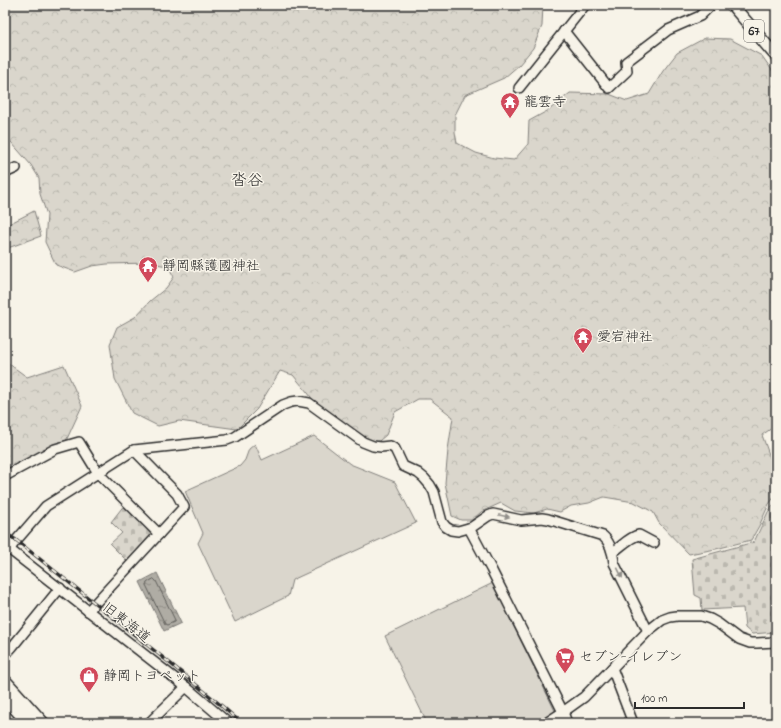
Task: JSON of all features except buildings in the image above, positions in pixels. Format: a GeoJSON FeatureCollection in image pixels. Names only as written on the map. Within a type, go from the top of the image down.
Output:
{"type":"FeatureCollection","features":[{"type":"Feature","properties":{"kind":"highway"},"geometry":{"type":"LineString","coordinates":[[5,682],[42,723]]}},
{"type":"Feature","properties":{"kind":"highway"},"geometry":{"type":"LineString","coordinates":[[5,696],[29,723]]}},
{"type":"Feature","properties":{"kind":"main road","name":"67"},"geometry":{"type":"LineString","coordinates":[[732,5],[776,56]]}},
{"type":"Feature","properties":{"kind":"street"},"geometry":{"type":"LineString","coordinates":[[519,88],[585,5]]}},
{"type":"Feature","properties":{"kind":"street"},"geometry":{"type":"LineString","coordinates":[[564,31],[610,88],[627,71],[626,62],[668,30],[700,16],[711,5]]}},
{"type":"Feature","properties":{"kind":"street"},"geometry":{"type":"LineString","coordinates":[[5,173],[16,168]]}},
{"type":"Feature","properties":{"kind":"street"},"geometry":{"type":"LineString","coordinates":[[7,547],[14,542],[46,506],[134,450],[227,440],[235,437],[283,405],[298,401],[309,403],[363,442],[373,446],[390,446],[395,449],[403,466],[418,473],[430,485],[434,492],[442,522],[451,530],[458,531],[472,527],[493,514],[521,520],[542,518],[548,519],[579,530],[603,536],[607,540],[613,552],[614,563],[648,631]]}},
{"type":"Feature","properties":{"kind":"street"},"geometry":{"type":"LineString","coordinates":[[5,476],[55,449],[79,442],[98,473],[159,534]]}},
{"type":"Feature","properties":{"kind":"street"},"geometry":{"type":"LineString","coordinates":[[88,611],[184,507],[177,494],[134,450]]}},
{"type":"Feature","properties":{"kind":"street"},"geometry":{"type":"LineString","coordinates":[[469,528],[563,712],[567,723]]}},
{"type":"Feature","properties":{"kind":"street"},"geometry":{"type":"LineString","coordinates":[[613,552],[635,536],[639,535],[654,543]]}},
{"type":"Feature","properties":{"kind":"street","name":"旧東海道"},"geometry":{"type":"LineString","coordinates":[[7,547],[186,687],[228,723]]}},
{"type":"Feature","properties":{"kind":"street"},"geometry":{"type":"LineString","coordinates":[[5,655],[14,646],[60,588]]}},
{"type":"Feature","properties":{"kind":"street"},"geometry":{"type":"LineString","coordinates":[[546,723],[584,697],[648,631],[662,620],[670,617],[701,616],[719,624],[739,639],[750,643],[757,644],[776,642]]}},
{"type":"Feature","properties":{"kind":"street"},"geometry":{"type":"LineString","coordinates":[[612,668],[633,723]]}},
{"type":"Feature","properties":{"kind":"street"},"geometry":{"type":"LineString","coordinates":[[149,723],[186,687]]}},
{"type":"Feature","properties":{"kind":"green space"},"geometry":{"type":"Polygon","coordinates":[[[5,5],[543,5],[542,26],[533,48],[519,65],[504,78],[465,95],[455,115],[455,132],[457,143],[476,153],[494,158],[514,160],[528,144],[529,121],[549,110],[570,93],[609,94],[627,101],[649,94],[663,71],[677,53],[705,38],[730,39],[762,56],[776,76],[776,112],[773,120],[776,125],[776,428],[772,428],[762,435],[776,471],[776,495],[769,504],[751,540],[689,554],[659,523],[653,512],[634,502],[604,497],[589,503],[571,506],[560,512],[547,509],[534,513],[515,511],[501,503],[481,512],[472,520],[461,520],[452,516],[445,483],[453,417],[430,399],[418,399],[395,412],[386,435],[373,446],[321,411],[293,375],[280,371],[257,409],[237,429],[179,421],[158,426],[132,413],[115,379],[110,344],[117,327],[135,317],[150,301],[166,288],[174,277],[168,266],[150,263],[107,264],[92,266],[75,272],[56,265],[45,242],[47,215],[40,194],[39,178],[31,165],[11,142],[5,132],[5,5]]]}},
{"type":"Feature","properties":{"kind":"green space"},"geometry":{"type":"Polygon","coordinates":[[[34,211],[41,236],[5,249],[5,226],[34,211]]]}},
{"type":"Feature","properties":{"kind":"green space"},"geometry":{"type":"Polygon","coordinates":[[[5,361],[27,377],[64,365],[82,406],[66,441],[5,472],[5,361]]]}},
{"type":"Feature","properties":{"kind":"green space"},"geometry":{"type":"Polygon","coordinates":[[[314,436],[350,464],[395,482],[416,523],[292,580],[288,596],[235,622],[198,543],[203,533],[185,491],[240,466],[245,460],[249,449],[255,444],[262,460],[314,436]]]}},
{"type":"Feature","properties":{"kind":"green space"},"geometry":{"type":"Polygon","coordinates":[[[776,501],[776,632],[752,634],[745,628],[743,608],[702,610],[701,598],[695,595],[692,559],[754,542],[768,512],[776,501]]]}},
{"type":"Feature","properties":{"kind":"green space"},"geometry":{"type":"Polygon","coordinates":[[[125,504],[154,533],[131,560],[127,561],[110,544],[122,533],[111,522],[125,504]]]}},
{"type":"Feature","properties":{"kind":"green space"},"geometry":{"type":"Polygon","coordinates":[[[493,583],[556,713],[535,723],[427,723],[385,636],[493,583]]]}},
{"type":"Feature","properties":{"kind":"water"},"geometry":{"type":"Polygon","coordinates":[[[157,573],[181,623],[164,631],[140,582],[157,573]]]}},
{"type":"Feature","properties":{"kind":"railway"},"geometry":{"type":"LineString","coordinates":[[5,533],[16,540],[171,664],[241,723]]}},
{"type":"Feature","properties":{"kind":"place","name":"龍雲寺"},"geometry":{"type":"Point","coordinates":[510,119]}},
{"type":"Feature","properties":{"kind":"place","name":"靜岡縣護國神社"},"geometry":{"type":"Point","coordinates":[148,283]}},
{"type":"Feature","properties":{"kind":"place","name":"愛宕神社"},"geometry":{"type":"Point","coordinates":[583,354]}},
{"type":"Feature","properties":{"kind":"place","name":"セブン-イレブン"},"geometry":{"type":"Point","coordinates":[565,674]}},
{"type":"Feature","properties":{"kind":"place","name":"静岡トヨペット"},"geometry":{"type":"Point","coordinates":[89,693]}},
{"type":"Feature","properties":{"kind":"district","name":"沓谷"},"geometry":{"type":"Point","coordinates":[247,181]}}]}
